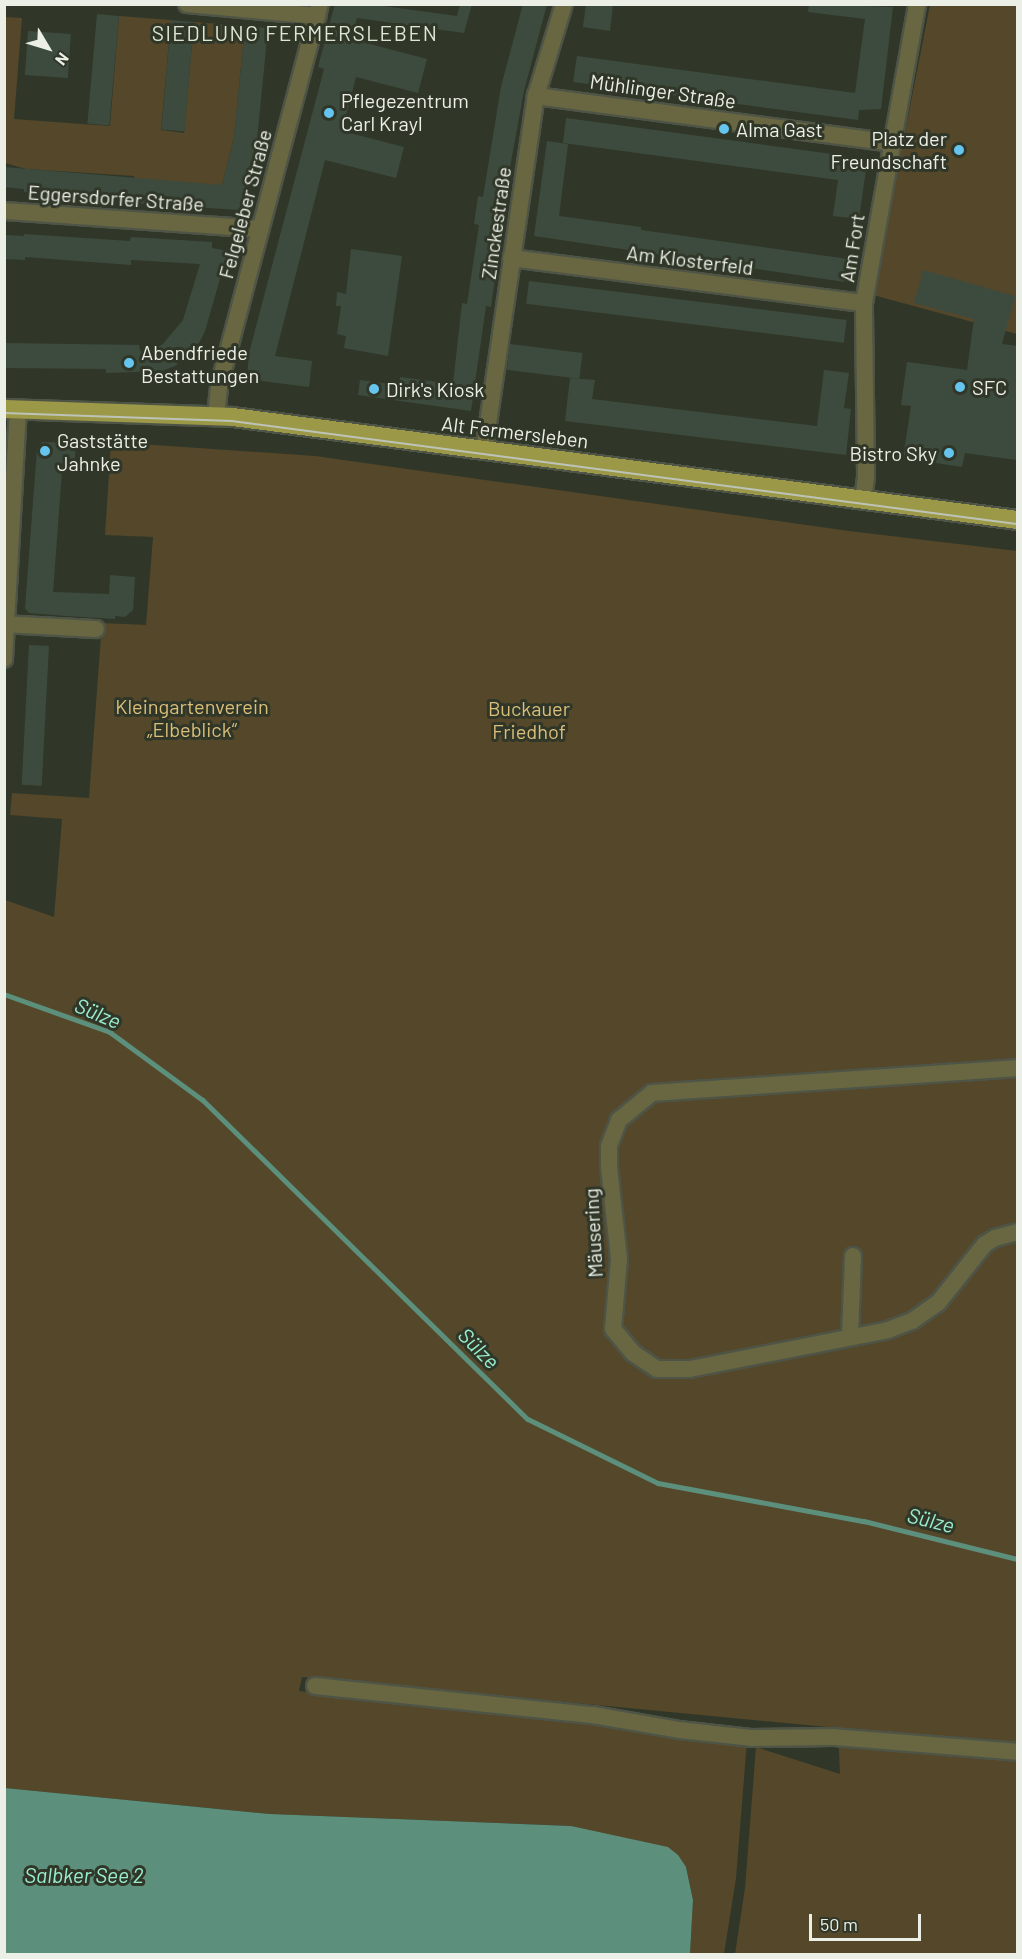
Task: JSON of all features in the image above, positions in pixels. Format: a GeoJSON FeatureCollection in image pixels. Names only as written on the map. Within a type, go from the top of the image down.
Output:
{"type":"FeatureCollection","features":[{"type":"Feature","properties":{"kind":"main road","name":"Alt Fermersleben"},"geometry":{"type":"LineString","coordinates":[[11,409],[216,416],[1017,520]]}},
{"type":"Feature","properties":{"kind":"street"},"geometry":{"type":"LineString","coordinates":[[187,4],[318,10]]}},
{"type":"Feature","properties":{"kind":"street","name":"Zinckestraße"},"geometry":{"type":"LineString","coordinates":[[484,451],[536,96],[564,4]]}},
{"type":"Feature","properties":{"kind":"street","name":"Am Fort"},"geometry":{"type":"LineString","coordinates":[[863,501],[866,475],[864,303],[891,143],[918,4]]}},
{"type":"Feature","properties":{"kind":"street","name":"Felgeleber Straße"},"geometry":{"type":"LineString","coordinates":[[216,416],[218,391],[318,10]]}},
{"type":"Feature","properties":{"kind":"street","name":"Mühlinger Straße"},"geometry":{"type":"LineString","coordinates":[[536,96],[891,143]]}},
{"type":"Feature","properties":{"kind":"street","name":"Eggersdorfer Straße"},"geometry":{"type":"LineString","coordinates":[[4,211],[260,229]]}},
{"type":"Feature","properties":{"kind":"street","name":"Am Klosterfeld"},"geometry":{"type":"LineString","coordinates":[[511,258],[864,303]]}},
{"type":"Feature","properties":{"kind":"street"},"geometry":{"type":"LineString","coordinates":[[4,659],[11,409]]}},
{"type":"Feature","properties":{"kind":"street"},"geometry":{"type":"LineString","coordinates":[[6,624],[96,629]]}},
{"type":"Feature","properties":{"kind":"street","name":"Mäusering"},"geometry":{"type":"LineString","coordinates":[[1017,1068],[652,1093],[619,1120],[609,1146],[609,1167],[619,1259],[613,1329],[633,1353],[657,1369],[690,1369],[888,1330],[912,1321],[938,1303],[985,1245],[995,1238],[1017,1232]]}},
{"type":"Feature","properties":{"kind":"street"},"geometry":{"type":"LineString","coordinates":[[850,1337],[853,1256]]}},
{"type":"Feature","properties":{"kind":"street"},"geometry":{"type":"LineString","coordinates":[[315,1686],[593,1715],[679,1730],[751,1738],[833,1737],[1017,1752]]}},
{"type":"Feature","properties":{"kind":"green space"},"geometry":{"type":"Polygon","coordinates":[[[4,5],[6,17],[22,18],[14,119],[110,126],[119,16],[171,20],[161,130],[184,133],[194,22],[245,26],[234,137],[222,185],[134,180],[134,176],[26,169],[5,163],[4,5]]]}},
{"type":"Feature","properties":{"kind":"green space","name":"Platz der Freundschaft"},"geometry":{"type":"Polygon","coordinates":[[[930,5],[1017,5],[1017,334],[873,295],[930,5]]]}},
{"type":"Feature","properties":{"kind":"green space"},"geometry":{"type":"Polygon","coordinates":[[[111,442],[315,456],[849,531],[1017,551],[1017,1954],[735,1954],[745,1888],[756,1747],[840,1774],[838,1728],[302,1677],[299,1691],[747,1741],[736,1878],[724,1954],[690,1954],[693,1900],[686,1867],[571,1826],[270,1814],[5,1788],[5,900],[54,917],[62,819],[10,815],[12,793],[89,798],[102,623],[146,625],[153,537],[105,535],[111,442]]]}},
{"type":"Feature","properties":{"kind":"water","name":"Salbker See 2"},"geometry":{"type":"Polygon","coordinates":[[[5,1788],[270,1814],[571,1826],[668,1847],[678,1855],[686,1867],[693,1900],[690,1954],[5,1954],[5,1788]]]}},
{"type":"Feature","properties":{"kind":"building"},"geometry":{"type":"Polygon","coordinates":[[[335,4],[369,4],[457,16],[460,4],[472,4],[464,33],[357,18],[351,39],[427,59],[418,93],[356,77],[342,131],[404,147],[396,178],[325,160],[275,356],[312,361],[309,387],[247,379],[249,353],[324,69],[318,67],[335,4]]]}},
{"type":"Feature","properties":{"kind":"building"},"geometry":{"type":"Polygon","coordinates":[[[523,4],[547,4],[524,91],[499,227],[502,227],[491,307],[486,306],[471,411],[358,395],[360,380],[399,385],[400,377],[453,384],[462,303],[467,304],[479,225],[474,224],[478,196],[483,197],[501,87],[523,4]]]}},
{"type":"Feature","properties":{"kind":"building"},"geometry":{"type":"Polygon","coordinates":[[[586,4],[613,4],[610,31],[583,27],[586,4]]]}},
{"type":"Feature","properties":{"kind":"building"},"geometry":{"type":"Polygon","coordinates":[[[809,4],[893,7],[881,109],[859,110],[858,120],[573,82],[577,56],[855,93],[865,19],[808,12],[809,4]]]}},
{"type":"Feature","properties":{"kind":"building"},"geometry":{"type":"Polygon","coordinates":[[[97,14],[119,16],[109,125],[87,124],[97,14]]]}},
{"type":"Feature","properties":{"kind":"building"},"geometry":{"type":"Polygon","coordinates":[[[171,20],[194,22],[184,132],[161,130],[171,20]]]}},
{"type":"Feature","properties":{"kind":"building"},"geometry":{"type":"Polygon","coordinates":[[[245,26],[268,28],[257,140],[239,210],[133,203],[133,199],[24,192],[24,189],[4,187],[4,167],[222,185],[234,137],[245,26]]]}},
{"type":"Feature","properties":{"kind":"building"},"geometry":{"type":"Polygon","coordinates":[[[28,31],[71,34],[68,78],[25,75],[28,31]]]}},
{"type":"Feature","properties":{"kind":"building"},"geometry":{"type":"Polygon","coordinates":[[[566,118],[846,156],[845,166],[866,169],[859,219],[833,216],[838,180],[563,143],[566,118]]]}},
{"type":"Feature","properties":{"kind":"building"},"geometry":{"type":"Polygon","coordinates":[[[547,141],[568,144],[559,216],[848,259],[845,282],[534,236],[547,141]]]}},
{"type":"Feature","properties":{"kind":"building"},"geometry":{"type":"Polygon","coordinates":[[[24,234],[130,241],[131,237],[212,242],[212,248],[228,251],[205,331],[199,343],[175,366],[162,371],[106,373],[106,369],[4,368],[4,343],[139,345],[140,351],[162,345],[183,320],[200,264],[131,260],[131,265],[25,257],[25,260],[4,259],[4,235],[24,236],[24,234]]]}},
{"type":"Feature","properties":{"kind":"building"},"geometry":{"type":"Polygon","coordinates":[[[351,249],[402,256],[388,356],[344,348],[346,336],[337,334],[341,306],[336,306],[337,292],[346,294],[351,249]]]}},
{"type":"Feature","properties":{"kind":"building","name":"SFC"},"geometry":{"type":"Polygon","coordinates":[[[923,270],[1015,296],[1002,344],[1017,346],[1017,460],[965,453],[962,467],[903,458],[911,406],[901,405],[907,362],[967,370],[974,319],[914,303],[923,270]]]}},
{"type":"Feature","properties":{"kind":"building"},"geometry":{"type":"Polygon","coordinates":[[[529,281],[847,320],[844,343],[526,304],[529,281]]]}},
{"type":"Feature","properties":{"kind":"building"},"geometry":{"type":"Polygon","coordinates":[[[510,344],[582,353],[579,379],[507,370],[510,344]]]}},
{"type":"Feature","properties":{"kind":"building"},"geometry":{"type":"Polygon","coordinates":[[[824,370],[849,373],[844,408],[851,409],[846,455],[565,421],[570,378],[595,380],[592,399],[817,426],[824,370]]]}},
{"type":"Feature","properties":{"kind":"building"},"geometry":{"type":"Polygon","coordinates":[[[42,442],[76,443],[74,471],[62,471],[53,592],[109,594],[110,575],[135,577],[133,610],[125,617],[115,616],[115,619],[29,613],[25,608],[37,449],[42,442]]]}},
{"type":"Feature","properties":{"kind":"building"},"geometry":{"type":"Polygon","coordinates":[[[29,645],[49,646],[42,786],[22,785],[29,645]]]}},
{"type":"Feature","properties":{"kind":"waterway","name":"Sülze"},"geometry":{"type":"LineString","coordinates":[[4,994],[110,1032],[203,1100],[528,1419],[658,1483],[864,1521],[1018,1559]]}},
{"type":"Feature","properties":{"kind":"tram line"},"geometry":{"type":"LineString","coordinates":[[4,413],[232,421],[1018,524]]}},
{"type":"Feature","properties":{"kind":"place","name":"Pflegezentrum Carl Krayl"},"geometry":{"type":"Point","coordinates":[329,113]}},
{"type":"Feature","properties":{"kind":"place","name":"Alma Gast"},"geometry":{"type":"Point","coordinates":[724,129]}},
{"type":"Feature","properties":{"kind":"place","name":"Platz der Freundschaft"},"geometry":{"type":"Point","coordinates":[959,150]}},
{"type":"Feature","properties":{"kind":"place","name":"Abendfriede Bestattungen"},"geometry":{"type":"Point","coordinates":[129,363]}},
{"type":"Feature","properties":{"kind":"place","name":"SFC"},"geometry":{"type":"Point","coordinates":[960,387]}},
{"type":"Feature","properties":{"kind":"place","name":"Dirk's Kiosk"},"geometry":{"type":"Point","coordinates":[374,389]}},
{"type":"Feature","properties":{"kind":"place","name":"Gaststätte Jahnke"},"geometry":{"type":"Point","coordinates":[45,451]}},
{"type":"Feature","properties":{"kind":"place","name":"Bistro Sky"},"geometry":{"type":"Point","coordinates":[949,453]}},
{"type":"Feature","properties":{"kind":"district","name":"SIEDLUNG FERMERSLEBEN"},"geometry":{"type":"Point","coordinates":[295,33]}},
{"type":"Feature","properties":{"kind":"park label","name":"Kleingartenverein „Elbeblick“"},"geometry":{"type":"Point","coordinates":[192,718]}},
{"type":"Feature","properties":{"kind":"park label","name":"Buckauer Friedhof"},"geometry":{"type":"Point","coordinates":[529,720]}}]}
